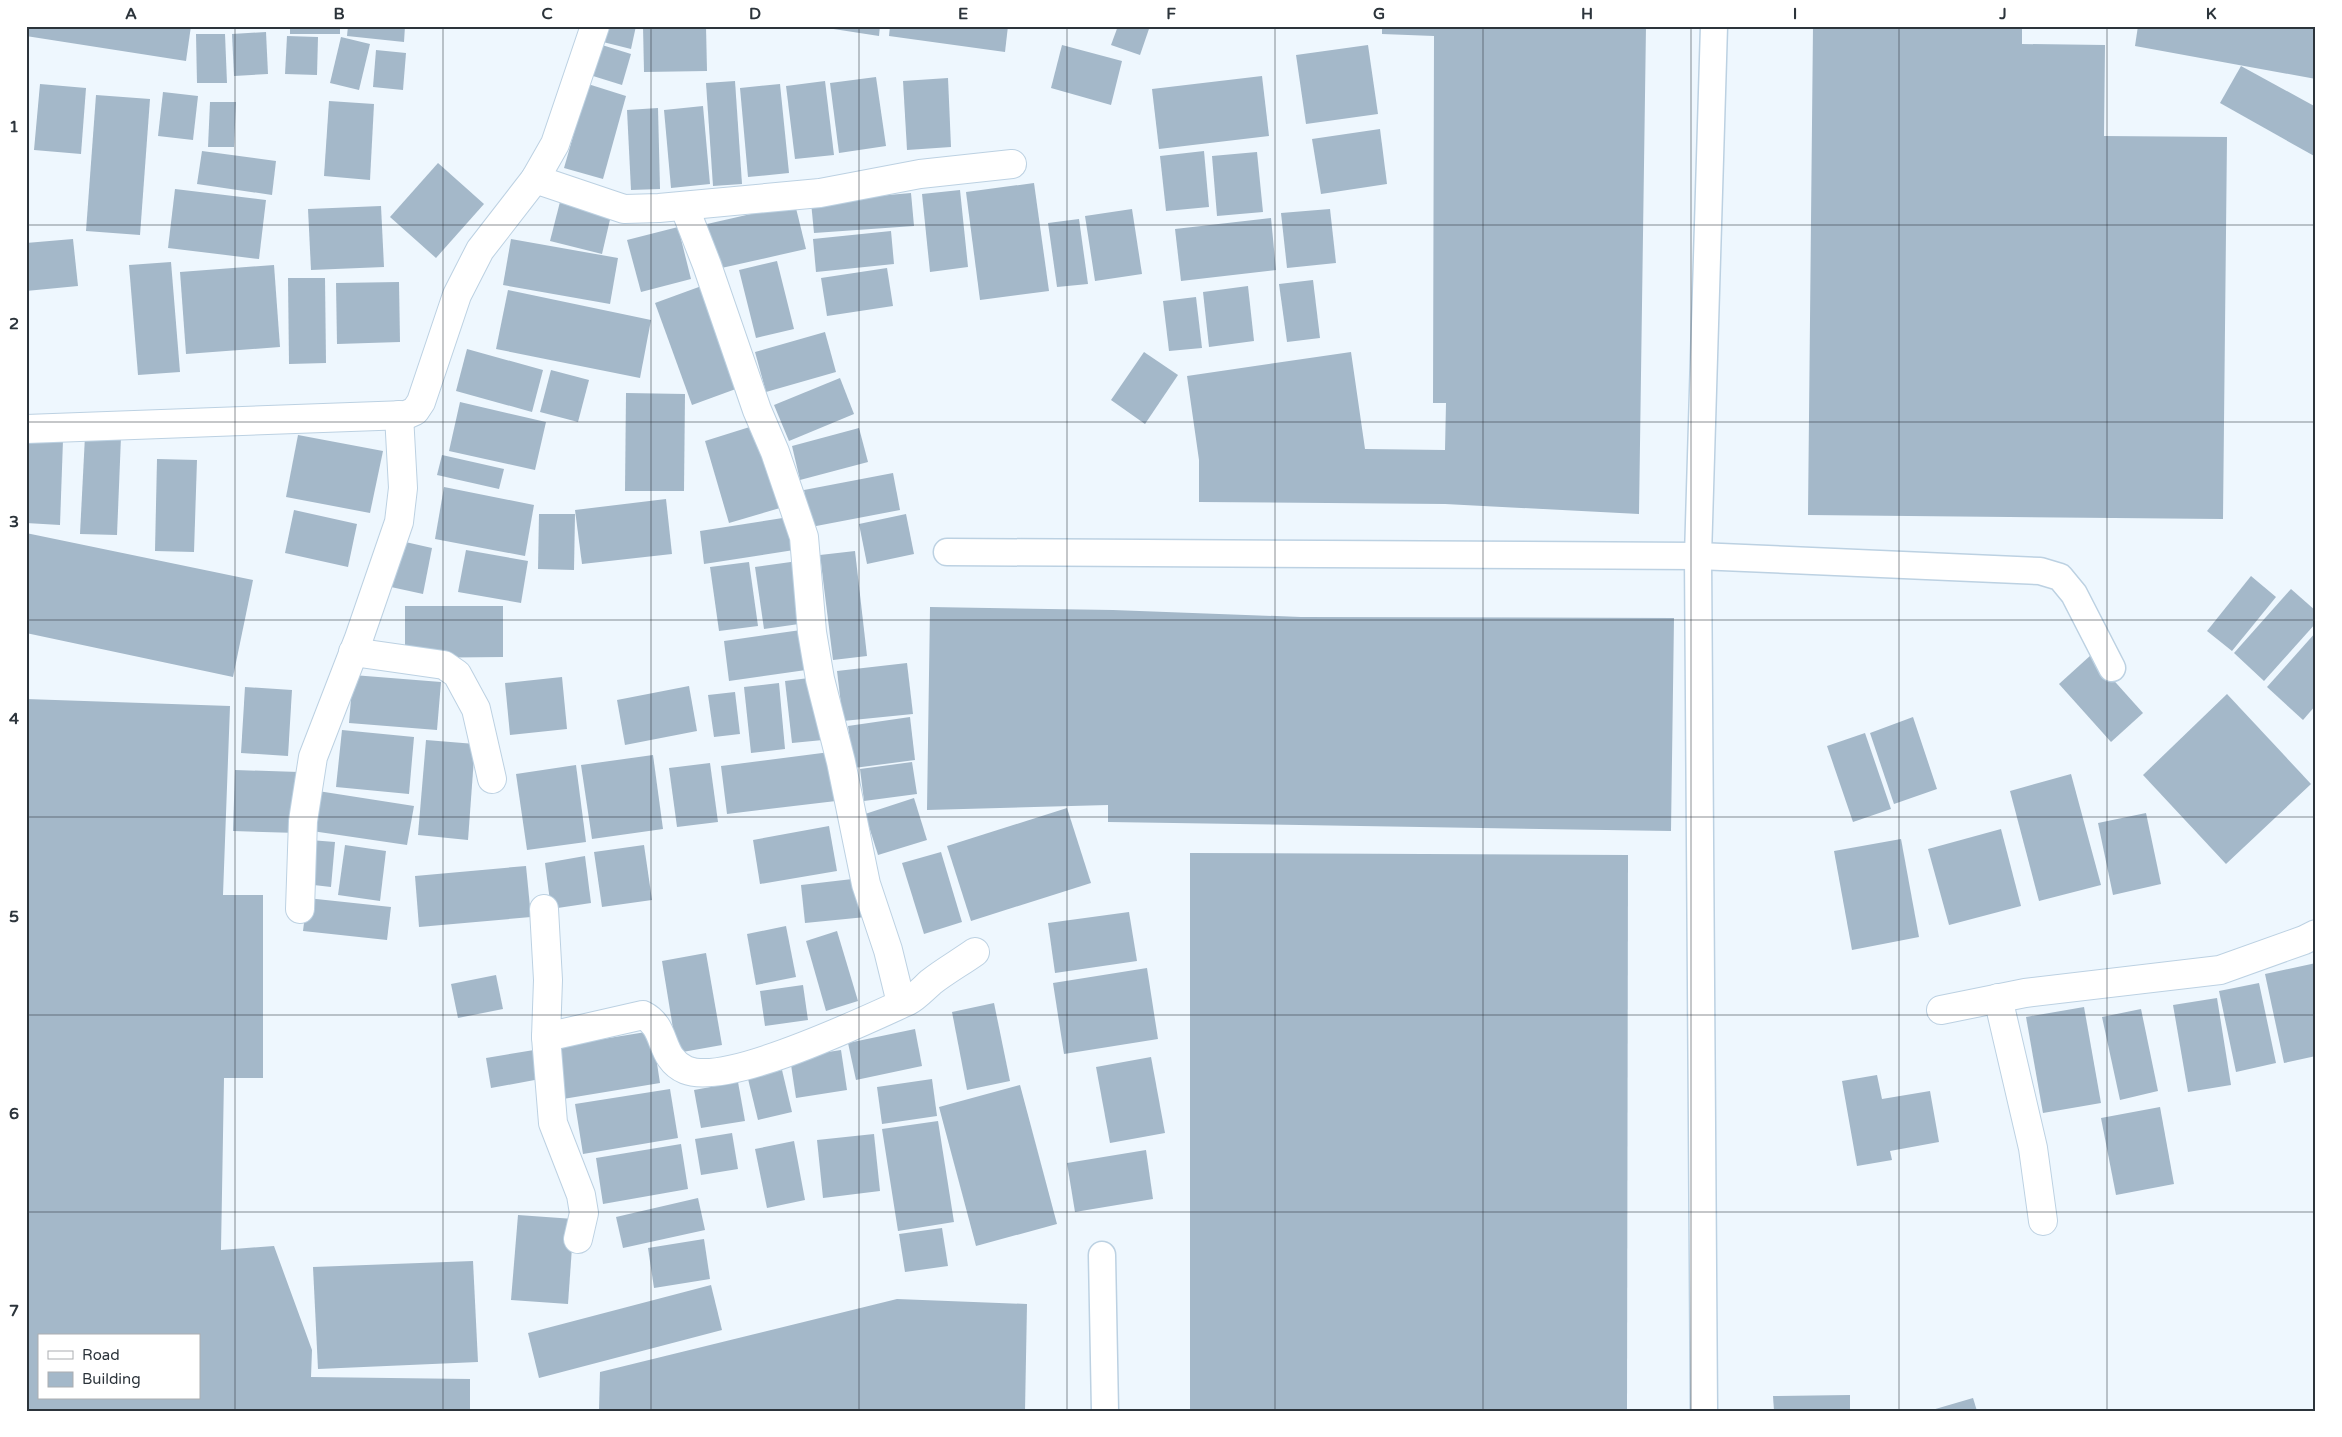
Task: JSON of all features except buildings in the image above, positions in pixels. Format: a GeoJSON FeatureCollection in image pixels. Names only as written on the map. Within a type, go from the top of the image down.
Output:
{"type":"FeatureCollection","features":[{"type":"Feature","properties":{"kind":"street"},"geometry":{"type":"LineString","coordinates":[[26,429],[399,416],[415,411],[421,402],[457,295],[480,250],[535,179],[555,144],[595,26]]}},
{"type":"Feature","properties":{"kind":"street"},"geometry":{"type":"LineString","coordinates":[[535,179],[624,209],[684,206],[820,193],[920,174],[1012,164]]}},
{"type":"Feature","properties":{"kind":"street"},"geometry":{"type":"LineString","coordinates":[[684,206],[714,283],[757,410],[775,452],[804,537],[812,632],[820,679],[841,762],[866,884],[888,950],[901,1003]]}},
{"type":"Feature","properties":{"kind":"street"},"geometry":{"type":"LineString","coordinates":[[300,909],[303,821],[313,757],[400,522],[404,488],[399,416]]}},
{"type":"Feature","properties":{"kind":"street"},"geometry":{"type":"LineString","coordinates":[[353,652],[444,665],[457,674],[476,709],[492,779]]}},
{"type":"Feature","properties":{"kind":"street"},"geometry":{"type":"LineString","coordinates":[[544,909],[548,980],[546,1037],[553,1123],[581,1195],[584,1213],[578,1239]]}},
{"type":"Feature","properties":{"kind":"street"},"geometry":{"type":"LineString","coordinates":[[1941,1010],[2024,993],[2220,970],[2316,934]]}},
{"type":"Feature","properties":{"kind":"street"},"geometry":{"type":"LineString","coordinates":[[546,1037],[644,1015],[651,1019],[663,1038],[666,1054],[686,1070],[704,1074],[727,1070],[789,1052],[852,1027],[909,1000],[975,952]]}},
{"type":"Feature","properties":{"kind":"street"},"geometry":{"type":"LineString","coordinates":[[1998,998],[2033,1148],[2043,1221]]}},
{"type":"Feature","properties":{"kind":"lane"},"geometry":{"type":"LineString","coordinates":[[1704,1411],[1698,556],[1714,26]]}},
{"type":"Feature","properties":{"kind":"lane"},"geometry":{"type":"LineString","coordinates":[[947,552],[1698,556],[2040,571],[2060,577],[2074,594],[2112,668]]}},
{"type":"Feature","properties":{"kind":"lane"},"geometry":{"type":"LineString","coordinates":[[1102,1255],[1105,1411]]}}]}
